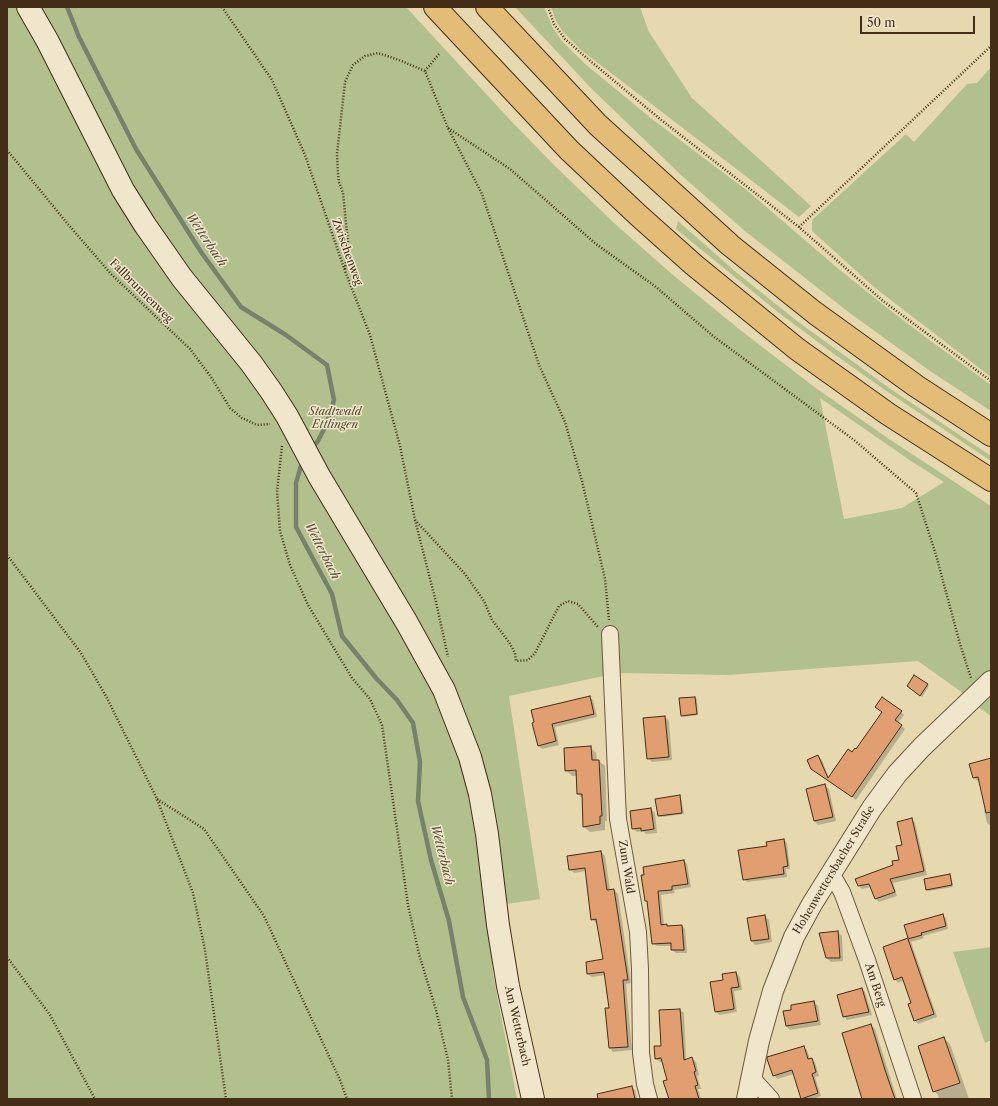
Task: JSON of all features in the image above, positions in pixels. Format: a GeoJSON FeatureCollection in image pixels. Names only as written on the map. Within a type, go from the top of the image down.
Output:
{"type":"FeatureCollection","features":[{"type":"Feature","properties":{"kind":"highway"},"geometry":{"type":"LineString","coordinates":[[435,7],[569,150],[694,265],[797,349],[888,414],[991,480]]}},
{"type":"Feature","properties":{"kind":"highway"},"geometry":{"type":"LineString","coordinates":[[487,7],[598,125],[730,245],[815,313],[916,386],[991,435]]}},
{"type":"Feature","properties":{"kind":"main road","name":"Am Wetterbach"},"geometry":{"type":"LineString","coordinates":[[28,7],[47,40],[123,190],[145,225],[182,278],[271,390],[287,416],[289,439],[320,476],[407,623],[444,690],[464,739],[480,794],[488,840],[494,900],[502,954],[533,1099]]}},
{"type":"Feature","properties":{"kind":"street","name":"Zum Wald"},"geometry":{"type":"LineString","coordinates":[[610,634],[618,819],[638,932],[641,1054],[645,1084],[649,1099]]}},
{"type":"Feature","properties":{"kind":"street","name":"Hohenwettersbacher Straße"},"geometry":{"type":"LineString","coordinates":[[747,1099],[750,1077],[765,1015],[784,962],[794,937],[830,873],[872,808],[897,774],[922,747],[991,681]]}},
{"type":"Feature","properties":{"kind":"street","name":"Am Berg"},"geometry":{"type":"LineString","coordinates":[[830,873],[842,892],[913,1099]]}},
{"type":"Feature","properties":{"kind":"street"},"geometry":{"type":"LineString","coordinates":[[750,1077],[771,1099]]}},
{"type":"Feature","properties":{"kind":"path","name":"Zwischenweg"},"geometry":{"type":"LineString","coordinates":[[222,7],[272,80],[305,155],[345,271],[370,335],[400,446],[415,520],[449,661]]}},
{"type":"Feature","properties":{"kind":"path"},"geometry":{"type":"LineString","coordinates":[[548,7],[554,24],[565,39],[588,59],[660,119],[799,226],[883,301],[991,381]]}},
{"type":"Feature","properties":{"kind":"path"},"geometry":{"type":"LineString","coordinates":[[799,226],[991,46]]}},
{"type":"Feature","properties":{"kind":"path"},"geometry":{"type":"LineString","coordinates":[[345,271],[348,243],[343,193],[338,174],[337,154],[345,82],[353,65],[365,56],[378,53],[425,70],[448,128],[482,194],[539,365],[565,422],[582,481],[605,579],[610,634]]}},
{"type":"Feature","properties":{"kind":"path"},"geometry":{"type":"LineString","coordinates":[[425,70],[439,54]]}},
{"type":"Feature","properties":{"kind":"path"},"geometry":{"type":"LineString","coordinates":[[448,128],[510,169],[596,244],[656,287],[713,336],[854,440],[916,493],[936,555],[960,644],[976,696]]}},
{"type":"Feature","properties":{"kind":"path","name":"Fallbrunnenweg"},"geometry":{"type":"LineString","coordinates":[[7,150],[67,224],[111,274],[190,349],[211,377],[230,408],[242,418],[257,425],[272,424]]}},
{"type":"Feature","properties":{"kind":"path"},"geometry":{"type":"LineString","coordinates":[[289,439],[277,492],[280,531],[290,564],[308,605],[352,678],[370,699],[382,725],[408,905],[419,954],[436,1010],[448,1060],[452,1099]]}},
{"type":"Feature","properties":{"kind":"path"},"geometry":{"type":"LineString","coordinates":[[415,520],[465,574],[484,601],[492,620],[509,642],[515,653],[516,660],[528,660],[535,654],[559,606],[568,601],[578,604],[598,627],[610,634]]}},
{"type":"Feature","properties":{"kind":"path"},"geometry":{"type":"LineString","coordinates":[[7,555],[81,653],[107,698],[157,799],[193,893],[205,950],[226,1099]]}},
{"type":"Feature","properties":{"kind":"path"},"geometry":{"type":"LineString","coordinates":[[157,799],[204,829],[264,916],[340,1080],[347,1099]]}},
{"type":"Feature","properties":{"kind":"path"},"geometry":{"type":"LineString","coordinates":[[7,957],[50,1015],[95,1099]]}},
{"type":"Feature","properties":{"kind":"green space","name":"Stadtwald Ettlingen"},"geometry":{"type":"Polygon","coordinates":[[[7,7],[406,7],[512,122],[555,166],[614,223],[673,275],[739,329],[813,386],[889,439],[991,506],[991,670],[967,696],[918,661],[728,675],[618,673],[509,696],[540,899],[487,907],[493,974],[517,1099],[7,1099],[7,7]],[[820,398],[844,519],[902,508],[944,482],[820,398]]]}},
{"type":"Feature","properties":{"kind":"green space"},"geometry":{"type":"Polygon","coordinates":[[[515,7],[544,7],[553,28],[562,41],[584,63],[652,119],[749,192],[835,266],[886,307],[991,385],[991,411],[930,371],[851,314],[745,231],[681,175],[590,87],[515,7]]]}},
{"type":"Feature","properties":{"kind":"green space"},"geometry":{"type":"Polygon","coordinates":[[[551,7],[640,7],[649,32],[692,98],[811,206],[799,217],[581,50],[563,32],[556,21],[551,7]]]}},
{"type":"Feature","properties":{"kind":"green space"},"geometry":{"type":"Polygon","coordinates":[[[991,67],[991,377],[874,287],[812,231],[812,220],[906,134],[914,142],[967,84],[977,83],[991,67]]]}},
{"type":"Feature","properties":{"kind":"green space"},"geometry":{"type":"Polygon","coordinates":[[[678,221],[737,273],[797,321],[892,390],[991,456],[991,461],[885,390],[779,313],[676,229],[678,221]]]}},
{"type":"Feature","properties":{"kind":"green space"},"geometry":{"type":"Polygon","coordinates":[[[991,692],[991,716],[977,706],[991,692]]]}},
{"type":"Feature","properties":{"kind":"green space"},"geometry":{"type":"Polygon","coordinates":[[[991,947],[991,1040],[985,1043],[953,952],[991,947]]]}},
{"type":"Feature","properties":{"kind":"building"},"geometry":{"type":"Polygon","coordinates":[[[914,675],[928,684],[920,696],[907,686],[914,675]]]}},
{"type":"Feature","properties":{"kind":"building"},"geometry":{"type":"Polygon","coordinates":[[[590,696],[594,714],[552,724],[556,741],[538,746],[532,723],[534,722],[531,710],[590,696]]]}},
{"type":"Feature","properties":{"kind":"building"},"geometry":{"type":"Polygon","coordinates":[[[695,697],[697,714],[681,716],[679,698],[695,697]]]}},
{"type":"Feature","properties":{"kind":"building"},"geometry":{"type":"Polygon","coordinates":[[[882,697],[902,711],[895,720],[902,725],[852,797],[811,769],[807,760],[818,755],[828,778],[848,749],[852,752],[855,748],[856,749],[882,712],[875,707],[882,697]]]}},
{"type":"Feature","properties":{"kind":"building"},"geometry":{"type":"Polygon","coordinates":[[[665,716],[669,757],[647,759],[643,718],[665,716]]]}},
{"type":"Feature","properties":{"kind":"building"},"geometry":{"type":"Polygon","coordinates":[[[591,746],[592,760],[599,760],[602,816],[600,816],[600,824],[583,827],[582,794],[577,794],[576,770],[565,771],[564,748],[591,746]]]}},
{"type":"Feature","properties":{"kind":"building"},"geometry":{"type":"Polygon","coordinates":[[[991,758],[991,812],[986,813],[978,777],[973,778],[969,764],[991,758]]]}},
{"type":"Feature","properties":{"kind":"building"},"geometry":{"type":"Polygon","coordinates":[[[825,784],[833,817],[814,821],[806,789],[825,784]]]}},
{"type":"Feature","properties":{"kind":"building"},"geometry":{"type":"Polygon","coordinates":[[[680,795],[682,813],[658,816],[655,799],[680,795]]]}},
{"type":"Feature","properties":{"kind":"building"},"geometry":{"type":"Polygon","coordinates":[[[651,808],[654,829],[641,831],[641,828],[632,829],[630,811],[651,808]]]}},
{"type":"Feature","properties":{"kind":"building"},"geometry":{"type":"Polygon","coordinates":[[[912,818],[924,871],[890,879],[895,892],[875,899],[869,884],[858,886],[855,879],[893,865],[892,861],[899,860],[896,846],[902,845],[897,822],[912,818]]]}},
{"type":"Feature","properties":{"kind":"building"},"geometry":{"type":"Polygon","coordinates":[[[784,839],[788,866],[783,867],[784,874],[743,880],[738,850],[767,846],[766,842],[784,839]]]}},
{"type":"Feature","properties":{"kind":"building"},"geometry":{"type":"Polygon","coordinates":[[[601,851],[607,890],[614,889],[628,980],[623,980],[628,1047],[609,1048],[605,1008],[609,1008],[604,972],[587,974],[586,962],[603,959],[596,919],[591,920],[585,868],[569,870],[567,856],[601,851]]]}},
{"type":"Feature","properties":{"kind":"building"},"geometry":{"type":"Polygon","coordinates":[[[684,860],[688,884],[672,886],[672,890],[658,891],[661,925],[682,925],[684,950],[671,950],[671,943],[652,944],[647,901],[645,901],[641,875],[644,875],[643,867],[684,860]]]}},
{"type":"Feature","properties":{"kind":"building"},"geometry":{"type":"Polygon","coordinates":[[[950,874],[952,885],[926,890],[924,879],[950,874]]]}},
{"type":"Feature","properties":{"kind":"building"},"geometry":{"type":"Polygon","coordinates":[[[943,914],[946,926],[921,933],[922,935],[908,939],[934,1014],[914,1021],[908,1004],[911,1003],[902,977],[894,980],[883,947],[908,938],[904,925],[943,914]]]}},
{"type":"Feature","properties":{"kind":"building"},"geometry":{"type":"Polygon","coordinates":[[[765,915],[769,939],[751,941],[747,918],[765,915]]]}},
{"type":"Feature","properties":{"kind":"building"},"geometry":{"type":"Polygon","coordinates":[[[838,931],[840,958],[826,958],[819,933],[838,931]]]}},
{"type":"Feature","properties":{"kind":"building"},"geometry":{"type":"Polygon","coordinates":[[[736,972],[739,987],[731,988],[734,1009],[715,1012],[710,982],[723,980],[722,974],[736,972]]]}},
{"type":"Feature","properties":{"kind":"building"},"geometry":{"type":"Polygon","coordinates":[[[862,988],[869,1012],[843,1017],[837,995],[862,988]]]}},
{"type":"Feature","properties":{"kind":"building"},"geometry":{"type":"Polygon","coordinates":[[[814,1001],[818,1021],[786,1026],[783,1011],[791,1010],[791,1005],[814,1001]]]}},
{"type":"Feature","properties":{"kind":"building"},"geometry":{"type":"Polygon","coordinates":[[[680,1009],[684,1060],[692,1057],[698,1085],[695,1086],[699,1099],[669,1099],[663,1081],[667,1080],[661,1058],[655,1059],[654,1046],[661,1046],[659,1010],[680,1009]]]}},
{"type":"Feature","properties":{"kind":"building"},"geometry":{"type":"Polygon","coordinates":[[[871,1024],[895,1099],[862,1099],[842,1033],[871,1024]]]}},
{"type":"Feature","properties":{"kind":"building"},"geometry":{"type":"Polygon","coordinates":[[[944,1037],[960,1083],[933,1092],[918,1046],[944,1037]]]}},
{"type":"Feature","properties":{"kind":"building"},"geometry":{"type":"Polygon","coordinates":[[[804,1046],[808,1059],[812,1058],[816,1072],[812,1074],[818,1093],[801,1099],[792,1070],[773,1076],[767,1057],[804,1046]]]}},
{"type":"Feature","properties":{"kind":"building"},"geometry":{"type":"Polygon","coordinates":[[[632,1086],[635,1099],[598,1099],[597,1094],[632,1086]]]}},
{"type":"Feature","properties":{"kind":"waterway","name":"Wetterbach"},"geometry":{"type":"LineString","coordinates":[[67,7],[79,37],[136,149],[201,252],[241,307],[286,335],[327,365],[334,400],[326,425],[318,441],[311,449]]}},
{"type":"Feature","properties":{"kind":"waterway","name":"Wetterbach"},"geometry":{"type":"LineString","coordinates":[[302,462],[296,483],[296,527],[332,594],[342,636],[376,678],[397,700],[413,723],[420,762],[418,801],[431,860],[449,921],[463,997],[487,1060],[489,1099]]}}]}
